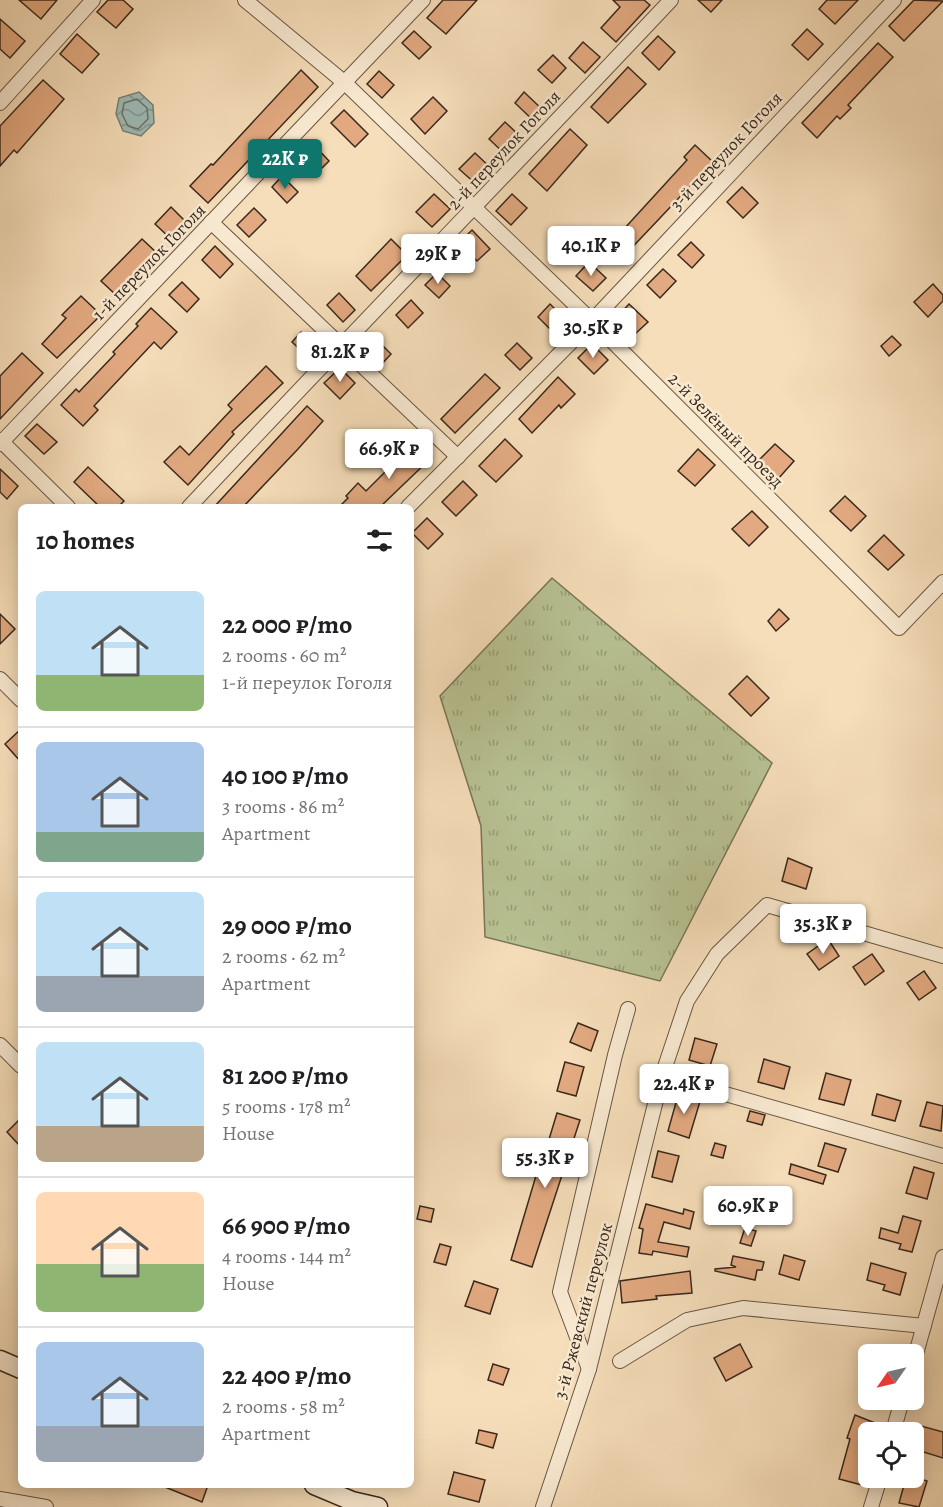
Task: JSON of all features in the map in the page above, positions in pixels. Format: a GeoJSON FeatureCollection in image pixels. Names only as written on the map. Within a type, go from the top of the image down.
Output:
{"type":"FeatureCollection","features":[{"type":"Feature","properties":{"kind":"main road"},"geometry":{"type":"LineString","coordinates":[[0,1360],[18,1368]]}},
{"type":"Feature","properties":{"kind":"main road"},"geometry":{"type":"LineString","coordinates":[[320,1488],[351,1504],[378,1507]]}},
{"type":"Feature","properties":{"kind":"street"},"geometry":{"type":"LineString","coordinates":[[0,103],[93,0]]}},
{"type":"Feature","properties":{"kind":"street","name":"2-й Зелёный проезд"},"geometry":{"type":"LineString","coordinates":[[245,0],[345,83],[592,321],[899,628],[943,582]]}},
{"type":"Feature","properties":{"kind":"street","name":"1-й переулок Гоголя"},"geometry":{"type":"LineString","coordinates":[[1,442],[423,0]]}},
{"type":"Feature","properties":{"kind":"street","name":"2-й переулок Гоголя"},"geometry":{"type":"LineString","coordinates":[[192,504],[671,0]]}},
{"type":"Feature","properties":{"kind":"street","name":"3-й переулок Гоголя"},"geometry":{"type":"LineString","coordinates":[[411,504],[592,321],[894,0]]}},
{"type":"Feature","properties":{"kind":"street"},"geometry":{"type":"LineString","coordinates":[[211,222],[458,457]]}},
{"type":"Feature","properties":{"kind":"street"},"geometry":{"type":"LineString","coordinates":[[1,442],[65,504]]}},
{"type":"Feature","properties":{"kind":"street"},"geometry":{"type":"LineString","coordinates":[[0,679],[18,696]]}},
{"type":"Feature","properties":{"kind":"street","name":"3-й Ржевский переулок"},"geometry":{"type":"LineString","coordinates":[[543,1507],[589,1369],[662,1076],[687,1001],[717,954],[767,905],[943,956]]}},
{"type":"Feature","properties":{"kind":"street"},"geometry":{"type":"LineString","coordinates":[[589,1369],[560,1292],[615,1055],[628,1009]]}},
{"type":"Feature","properties":{"kind":"street"},"geometry":{"type":"LineString","coordinates":[[0,1045],[18,1063]]}},
{"type":"Feature","properties":{"kind":"street"},"geometry":{"type":"LineString","coordinates":[[662,1076],[943,1156]]}},
{"type":"Feature","properties":{"kind":"street"},"geometry":{"type":"LineString","coordinates":[[919,1344],[943,1257]]}},
{"type":"Feature","properties":{"kind":"street"},"geometry":{"type":"LineString","coordinates":[[620,1361],[687,1320],[743,1308],[924,1326]]}},
{"type":"Feature","properties":{"kind":"street"},"geometry":{"type":"LineString","coordinates":[[871,1507],[877,1488]]}},
{"type":"Feature","properties":{"kind":"street"},"geometry":{"type":"LineString","coordinates":[[0,1499],[46,1507]]}},
{"type":"Feature","properties":{"kind":"green space"},"geometry":{"type":"Polygon","coordinates":[[[552,578],[772,763],[660,981],[485,937],[481,826],[440,696],[552,578]]]}},
{"type":"Feature","properties":{"kind":"water"},"geometry":{"type":"Polygon","coordinates":[[[139,92],[153,105],[154,123],[141,136],[123,131],[116,114],[119,98],[139,92]]]}},
{"type":"Feature","properties":{"kind":"building"},"geometry":{"type":"Polygon","coordinates":[[[19,0],[57,0],[41,19],[19,0]]]}},
{"type":"Feature","properties":{"kind":"building"},"geometry":{"type":"Polygon","coordinates":[[[108,0],[123,0],[133,9],[116,28],[97,12],[108,0]]]}},
{"type":"Feature","properties":{"kind":"building"},"geometry":{"type":"Polygon","coordinates":[[[443,0],[477,0],[446,34],[427,18],[443,0]]]}},
{"type":"Feature","properties":{"kind":"building"},"geometry":{"type":"Polygon","coordinates":[[[613,0],[644,0],[650,5],[616,42],[601,28],[620,7],[613,0]]]}},
{"type":"Feature","properties":{"kind":"building"},"geometry":{"type":"Polygon","coordinates":[[[698,0],[722,0],[711,12],[698,0]]]}},
{"type":"Feature","properties":{"kind":"building"},"geometry":{"type":"Polygon","coordinates":[[[827,0],[858,0],[835,24],[819,9],[827,0]]]}},
{"type":"Feature","properties":{"kind":"building"},"geometry":{"type":"Polygon","coordinates":[[[914,0],[943,1],[904,41],[889,26],[914,0]]]}},
{"type":"Feature","properties":{"kind":"building"},"geometry":{"type":"Polygon","coordinates":[[[0,19],[25,41],[10,58],[0,49],[0,19]]]}},
{"type":"Feature","properties":{"kind":"building"},"geometry":{"type":"Polygon","coordinates":[[[807,29],[823,44],[808,60],[792,45],[807,29]]]}},
{"type":"Feature","properties":{"kind":"building"},"geometry":{"type":"Polygon","coordinates":[[[414,31],[431,47],[419,59],[402,43],[414,31]]]}},
{"type":"Feature","properties":{"kind":"building"},"geometry":{"type":"Polygon","coordinates":[[[77,34],[99,54],[82,73],[60,54],[77,34]]]}},
{"type":"Feature","properties":{"kind":"building"},"geometry":{"type":"Polygon","coordinates":[[[658,36],[675,52],[659,70],[642,53],[658,36]]]}},
{"type":"Feature","properties":{"kind":"building"},"geometry":{"type":"Polygon","coordinates":[[[583,42],[600,57],[585,73],[569,58],[583,42]]]}},
{"type":"Feature","properties":{"kind":"building"},"geometry":{"type":"Polygon","coordinates":[[[878,43],[893,57],[848,105],[851,108],[840,119],[837,116],[817,138],[802,123],[878,43]]]}},
{"type":"Feature","properties":{"kind":"building"},"geometry":{"type":"Polygon","coordinates":[[[553,55],[566,68],[552,83],[538,70],[553,55]]]}},
{"type":"Feature","properties":{"kind":"building"},"geometry":{"type":"Polygon","coordinates":[[[628,67],[646,84],[608,123],[591,107],[628,67]]]}},
{"type":"Feature","properties":{"kind":"building"},"geometry":{"type":"Polygon","coordinates":[[[301,70],[318,87],[208,203],[190,186],[211,164],[213,165],[301,70]]]}},
{"type":"Feature","properties":{"kind":"building"},"geometry":{"type":"Polygon","coordinates":[[[379,71],[394,85],[382,98],[367,84],[379,71]]]}},
{"type":"Feature","properties":{"kind":"building"},"geometry":{"type":"Polygon","coordinates":[[[43,80],[64,99],[17,153],[14,150],[0,166],[0,126],[43,80]]]}},
{"type":"Feature","properties":{"kind":"building"},"geometry":{"type":"Polygon","coordinates":[[[524,92],[546,113],[536,123],[515,103],[524,92]]]}},
{"type":"Feature","properties":{"kind":"building"},"geometry":{"type":"Polygon","coordinates":[[[433,97],[447,111],[425,134],[411,119],[433,97]]]}},
{"type":"Feature","properties":{"kind":"building"},"geometry":{"type":"Polygon","coordinates":[[[344,110],[368,134],[355,147],[331,123],[344,110]]]}},
{"type":"Feature","properties":{"kind":"building"},"geometry":{"type":"Polygon","coordinates":[[[505,122],[522,138],[506,155],[489,139],[505,122]]]}},
{"type":"Feature","properties":{"kind":"building"},"geometry":{"type":"Polygon","coordinates":[[[570,129],[587,145],[547,191],[529,174],[570,129]]]}},
{"type":"Feature","properties":{"kind":"building"},"geometry":{"type":"Polygon","coordinates":[[[313,144],[329,161],[315,175],[299,159],[313,144]]]}},
{"type":"Feature","properties":{"kind":"building"},"geometry":{"type":"Polygon","coordinates":[[[695,145],[713,162],[623,257],[607,241],[620,228],[623,230],[687,160],[684,157],[695,145]]]}},
{"type":"Feature","properties":{"kind":"building"},"geometry":{"type":"Polygon","coordinates":[[[475,153],[492,169],[477,185],[459,169],[475,153]]]}},
{"type":"Feature","properties":{"kind":"building"},"geometry":{"type":"Polygon","coordinates":[[[282,176],[298,192],[287,203],[272,187],[282,176]]]}},
{"type":"Feature","properties":{"kind":"building"},"geometry":{"type":"Polygon","coordinates":[[[742,187],[758,203],[743,218],[727,202],[742,187]]]}},
{"type":"Feature","properties":{"kind":"building"},"geometry":{"type":"Polygon","coordinates":[[[434,194],[450,209],[432,227],[416,212],[434,194]]]}},
{"type":"Feature","properties":{"kind":"building"},"geometry":{"type":"Polygon","coordinates":[[[512,194],[527,208],[511,225],[496,211],[512,194]]]}},
{"type":"Feature","properties":{"kind":"building"},"geometry":{"type":"Polygon","coordinates":[[[171,207],[188,224],[172,240],[155,224],[171,207]]]}},
{"type":"Feature","properties":{"kind":"building"},"geometry":{"type":"Polygon","coordinates":[[[254,208],[266,220],[249,237],[237,225],[254,208]]]}},
{"type":"Feature","properties":{"kind":"building"},"geometry":{"type":"Polygon","coordinates":[[[472,230],[490,249],[477,261],[459,243],[472,230]]]}},
{"type":"Feature","properties":{"kind":"building"},"geometry":{"type":"Polygon","coordinates":[[[142,239],[158,254],[116,295],[101,281],[142,239]]]}},
{"type":"Feature","properties":{"kind":"building"},"geometry":{"type":"Polygon","coordinates":[[[391,239],[407,255],[371,291],[356,276],[391,239]]]}},
{"type":"Feature","properties":{"kind":"building"},"geometry":{"type":"Polygon","coordinates":[[[691,242],[704,255],[692,268],[678,255],[691,242]]]}},
{"type":"Feature","properties":{"kind":"building"},"geometry":{"type":"Polygon","coordinates":[[[215,246],[233,264],[220,278],[202,260],[215,246]]]}},
{"type":"Feature","properties":{"kind":"building"},"geometry":{"type":"Polygon","coordinates":[[[589,262],[606,278],[593,291],[576,276],[589,262]]]}},
{"type":"Feature","properties":{"kind":"building"},"geometry":{"type":"Polygon","coordinates":[[[663,269],[676,281],[660,298],[647,285],[663,269]]]}},
{"type":"Feature","properties":{"kind":"building"},"geometry":{"type":"Polygon","coordinates":[[[437,273],[450,286],[439,298],[425,285],[437,273]]]}},
{"type":"Feature","properties":{"kind":"building"},"geometry":{"type":"Polygon","coordinates":[[[182,282],[199,299],[187,312],[169,295],[182,282]]]}},
{"type":"Feature","properties":{"kind":"building"},"geometry":{"type":"Polygon","coordinates":[[[933,284],[943,295],[943,301],[928,317],[914,302],[933,284]]]}},
{"type":"Feature","properties":{"kind":"building"},"geometry":{"type":"Polygon","coordinates":[[[339,293],[355,310],[343,322],[327,305],[339,293]]]}},
{"type":"Feature","properties":{"kind":"building"},"geometry":{"type":"Polygon","coordinates":[[[81,296],[101,315],[57,358],[42,344],[66,318],[62,315],[81,296]]]}},
{"type":"Feature","properties":{"kind":"building"},"geometry":{"type":"Polygon","coordinates":[[[411,300],[423,313],[408,328],[396,315],[411,300]]]}},
{"type":"Feature","properties":{"kind":"building"},"geometry":{"type":"Polygon","coordinates":[[[550,304],[566,320],[554,333],[538,317],[550,304]]]}},
{"type":"Feature","properties":{"kind":"building"},"geometry":{"type":"Polygon","coordinates":[[[629,304],[648,322],[635,334],[617,317],[629,304]]]}},
{"type":"Feature","properties":{"kind":"building"},"geometry":{"type":"Polygon","coordinates":[[[151,308],[177,332],[161,349],[154,342],[94,406],[98,410],[83,426],[61,405],[76,389],[79,392],[115,354],[113,352],[138,326],[136,324],[151,308]]]}},
{"type":"Feature","properties":{"kind":"building"},"geometry":{"type":"Polygon","coordinates":[[[301,332],[317,347],[308,357],[292,342],[301,332]]]}},
{"type":"Feature","properties":{"kind":"building"},"geometry":{"type":"Polygon","coordinates":[[[892,336],[901,345],[889,356],[881,346],[892,336]]]}},
{"type":"Feature","properties":{"kind":"building"},"geometry":{"type":"Polygon","coordinates":[[[375,338],[391,354],[380,366],[364,350],[375,338]]]}},
{"type":"Feature","properties":{"kind":"building"},"geometry":{"type":"Polygon","coordinates":[[[517,343],[532,358],[520,370],[505,355],[517,343]]]}},
{"type":"Feature","properties":{"kind":"building"},"geometry":{"type":"Polygon","coordinates":[[[592,344],[608,360],[594,374],[578,358],[592,344]]]}},
{"type":"Feature","properties":{"kind":"building"},"geometry":{"type":"Polygon","coordinates":[[[22,353],[43,373],[0,419],[0,376],[22,353]]]}},
{"type":"Feature","properties":{"kind":"building"},"geometry":{"type":"Polygon","coordinates":[[[266,366],[283,383],[232,432],[234,434],[188,485],[164,462],[180,446],[189,455],[232,409],[228,405],[266,366]]]}},
{"type":"Feature","properties":{"kind":"building"},"geometry":{"type":"Polygon","coordinates":[[[340,368],[355,383],[340,399],[324,383],[340,368]]]}},
{"type":"Feature","properties":{"kind":"building"},"geometry":{"type":"Polygon","coordinates":[[[485,374],[500,388],[455,433],[441,419],[485,374]]]}},
{"type":"Feature","properties":{"kind":"building"},"geometry":{"type":"Polygon","coordinates":[[[558,377],[575,394],[561,408],[559,405],[532,433],[519,419],[558,377]]]}},
{"type":"Feature","properties":{"kind":"building"},"geometry":{"type":"Polygon","coordinates":[[[307,406],[323,421],[246,504],[217,504],[307,406]]]}},
{"type":"Feature","properties":{"kind":"building"},"geometry":{"type":"Polygon","coordinates":[[[37,424],[57,442],[44,454],[25,436],[37,424]]]}},
{"type":"Feature","properties":{"kind":"building"},"geometry":{"type":"Polygon","coordinates":[[[505,439],[522,456],[496,482],[479,466],[505,439]]]}},
{"type":"Feature","properties":{"kind":"building"},"geometry":{"type":"Polygon","coordinates":[[[416,441],[432,457],[383,504],[342,504],[358,483],[366,491],[416,441]]]}},
{"type":"Feature","properties":{"kind":"building"},"geometry":{"type":"Polygon","coordinates":[[[775,444],[794,461],[778,479],[759,460],[775,444]]]}},
{"type":"Feature","properties":{"kind":"building"},"geometry":{"type":"Polygon","coordinates":[[[698,449],[715,465],[695,486],[678,471],[698,449]]]}},
{"type":"Feature","properties":{"kind":"building"},"geometry":{"type":"Polygon","coordinates":[[[88,467],[124,501],[121,504],[97,504],[74,482],[88,467]]]}},
{"type":"Feature","properties":{"kind":"building"},"geometry":{"type":"Polygon","coordinates":[[[0,469],[18,486],[7,499],[0,492],[0,469]]]}},
{"type":"Feature","properties":{"kind":"building"},"geometry":{"type":"Polygon","coordinates":[[[463,481],[477,495],[456,516],[442,502],[463,481]]]}},
{"type":"Feature","properties":{"kind":"building"},"geometry":{"type":"Polygon","coordinates":[[[845,496],[866,516],[851,531],[830,511],[845,496]]]}},
{"type":"Feature","properties":{"kind":"building"},"geometry":{"type":"Polygon","coordinates":[[[752,511],[768,527],[749,546],[732,529],[752,511]]]}},
{"type":"Feature","properties":{"kind":"building"},"geometry":{"type":"Polygon","coordinates":[[[427,518],[443,534],[428,549],[414,535],[414,531],[427,518]]]}},
{"type":"Feature","properties":{"kind":"building"},"geometry":{"type":"Polygon","coordinates":[[[884,535],[904,555],[888,570],[868,551],[884,535]]]}},
{"type":"Feature","properties":{"kind":"building"},"geometry":{"type":"Polygon","coordinates":[[[779,609],[789,619],[776,631],[768,621],[779,609]]]}},
{"type":"Feature","properties":{"kind":"building"},"geometry":{"type":"Polygon","coordinates":[[[0,614],[15,629],[0,644],[0,614]]]}},
{"type":"Feature","properties":{"kind":"building"},"geometry":{"type":"Polygon","coordinates":[[[747,676],[769,698],[751,716],[729,694],[747,676]]]}},
{"type":"Feature","properties":{"kind":"building"},"geometry":{"type":"Polygon","coordinates":[[[18,732],[18,759],[5,744],[18,732]]]}},
{"type":"Feature","properties":{"kind":"building"},"geometry":{"type":"Polygon","coordinates":[[[788,858],[812,868],[806,889],[782,881],[788,858]]]}},
{"type":"Feature","properties":{"kind":"building"},"geometry":{"type":"Polygon","coordinates":[[[828,939],[839,956],[819,970],[807,954],[828,939]]]}},
{"type":"Feature","properties":{"kind":"building"},"geometry":{"type":"Polygon","coordinates":[[[872,954],[884,971],[865,985],[853,967],[872,954]]]}},
{"type":"Feature","properties":{"kind":"building"},"geometry":{"type":"Polygon","coordinates":[[[924,971],[936,988],[919,1000],[907,983],[924,971]]]}},
{"type":"Feature","properties":{"kind":"building"},"geometry":{"type":"Polygon","coordinates":[[[578,1023],[598,1031],[591,1051],[570,1042],[578,1023]]]}},
{"type":"Feature","properties":{"kind":"building"},"geometry":{"type":"Polygon","coordinates":[[[695,1038],[717,1044],[710,1066],[689,1060],[695,1038]]]}},
{"type":"Feature","properties":{"kind":"building"},"geometry":{"type":"Polygon","coordinates":[[[764,1059],[790,1067],[784,1089],[758,1082],[764,1059]]]}},
{"type":"Feature","properties":{"kind":"building"},"geometry":{"type":"Polygon","coordinates":[[[565,1062],[584,1067],[576,1096],[557,1091],[565,1062]]]}},
{"type":"Feature","properties":{"kind":"building"},"geometry":{"type":"Polygon","coordinates":[[[826,1073],[851,1080],[844,1105],[819,1099],[826,1073]]]}},
{"type":"Feature","properties":{"kind":"building"},"geometry":{"type":"Polygon","coordinates":[[[679,1092],[701,1098],[689,1138],[668,1131],[679,1092]]]}},
{"type":"Feature","properties":{"kind":"building"},"geometry":{"type":"Polygon","coordinates":[[[877,1094],[901,1101],[895,1121],[872,1115],[877,1094]]]}},
{"type":"Feature","properties":{"kind":"building"},"geometry":{"type":"Polygon","coordinates":[[[927,1102],[943,1106],[941,1131],[920,1126],[927,1102]]]}},
{"type":"Feature","properties":{"kind":"building"},"geometry":{"type":"Polygon","coordinates":[[[750,1111],[765,1115],[762,1125],[747,1121],[750,1111]]]}},
{"type":"Feature","properties":{"kind":"building"},"geometry":{"type":"Polygon","coordinates":[[[557,1113],[580,1120],[532,1267],[511,1260],[557,1113]]]}},
{"type":"Feature","properties":{"kind":"building"},"geometry":{"type":"Polygon","coordinates":[[[18,1121],[18,1144],[7,1132],[18,1121]]]}},
{"type":"Feature","properties":{"kind":"building"},"geometry":{"type":"Polygon","coordinates":[[[715,1143],[726,1146],[723,1158],[711,1155],[715,1143]]]}},
{"type":"Feature","properties":{"kind":"building"},"geometry":{"type":"Polygon","coordinates":[[[825,1143],[846,1149],[838,1172],[818,1166],[825,1143]]]}},
{"type":"Feature","properties":{"kind":"building"},"geometry":{"type":"Polygon","coordinates":[[[658,1151],[679,1156],[672,1182],[652,1177],[658,1151]]]}},
{"type":"Feature","properties":{"kind":"building"},"geometry":{"type":"Polygon","coordinates":[[[791,1164],[826,1175],[823,1184],[789,1174],[791,1164]]]}},
{"type":"Feature","properties":{"kind":"building"},"geometry":{"type":"Polygon","coordinates":[[[914,1167],[934,1173],[927,1199],[906,1193],[914,1167]]]}},
{"type":"Feature","properties":{"kind":"building"},"geometry":{"type":"Polygon","coordinates":[[[646,1204],[683,1214],[684,1209],[694,1212],[690,1229],[664,1222],[658,1242],[689,1247],[687,1257],[653,1251],[652,1255],[639,1253],[643,1229],[639,1228],[646,1204]]]}},
{"type":"Feature","properties":{"kind":"building"},"geometry":{"type":"Polygon","coordinates":[[[420,1206],[434,1209],[431,1222],[417,1219],[420,1206]]]}},
{"type":"Feature","properties":{"kind":"building"},"geometry":{"type":"Polygon","coordinates":[[[903,1216],[921,1221],[912,1252],[899,1249],[901,1244],[879,1238],[881,1228],[898,1233],[903,1216]]]}},
{"type":"Feature","properties":{"kind":"building"},"geometry":{"type":"Polygon","coordinates":[[[745,1228],[756,1231],[751,1246],[740,1243],[745,1228]]]}},
{"type":"Feature","properties":{"kind":"building"},"geometry":{"type":"Polygon","coordinates":[[[440,1244],[451,1247],[446,1265],[434,1262],[440,1244]]]}},
{"type":"Feature","properties":{"kind":"building"},"geometry":{"type":"Polygon","coordinates":[[[784,1255],[805,1261],[799,1280],[779,1274],[784,1255]]]}},
{"type":"Feature","properties":{"kind":"building"},"geometry":{"type":"Polygon","coordinates":[[[733,1256],[764,1262],[762,1270],[757,1270],[755,1280],[715,1271],[715,1269],[736,1267],[731,1265],[733,1256]]]}},
{"type":"Feature","properties":{"kind":"building"},"geometry":{"type":"Polygon","coordinates":[[[871,1263],[906,1273],[900,1295],[883,1290],[885,1285],[867,1280],[871,1263]]]}},
{"type":"Feature","properties":{"kind":"building"},"geometry":{"type":"Polygon","coordinates":[[[690,1271],[692,1293],[656,1296],[657,1299],[622,1303],[620,1281],[690,1271]]]}},
{"type":"Feature","properties":{"kind":"building"},"geometry":{"type":"Polygon","coordinates":[[[474,1281],[498,1289],[490,1314],[465,1306],[474,1281]]]}},
{"type":"Feature","properties":{"kind":"building"},"geometry":{"type":"Polygon","coordinates":[[[740,1344],[752,1367],[726,1381],[714,1358],[740,1344]]]}},
{"type":"Feature","properties":{"kind":"building"},"geometry":{"type":"Polygon","coordinates":[[[493,1364],[509,1369],[503,1385],[488,1380],[493,1364]]]}},
{"type":"Feature","properties":{"kind":"building"},"geometry":{"type":"Polygon","coordinates":[[[855,1415],[872,1422],[858,1422],[858,1484],[839,1479],[850,1439],[847,1438],[855,1415]]]}},
{"type":"Feature","properties":{"kind":"building"},"geometry":{"type":"Polygon","coordinates":[[[924,1427],[943,1432],[943,1458],[924,1452],[924,1427]]]}},
{"type":"Feature","properties":{"kind":"building"},"geometry":{"type":"Polygon","coordinates":[[[479,1430],[497,1434],[493,1448],[476,1443],[479,1430]]]}},
{"type":"Feature","properties":{"kind":"building"},"geometry":{"type":"Polygon","coordinates":[[[454,1472],[485,1480],[479,1502],[448,1494],[454,1472]]]}},
{"type":"Feature","properties":{"kind":"building"},"geometry":{"type":"Polygon","coordinates":[[[924,1480],[927,1481],[919,1507],[899,1503],[903,1488],[924,1488],[924,1480]]]}},
{"type":"Feature","properties":{"kind":"building"},"geometry":{"type":"Polygon","coordinates":[[[167,1488],[207,1488],[202,1502],[167,1488]]]}}]}
